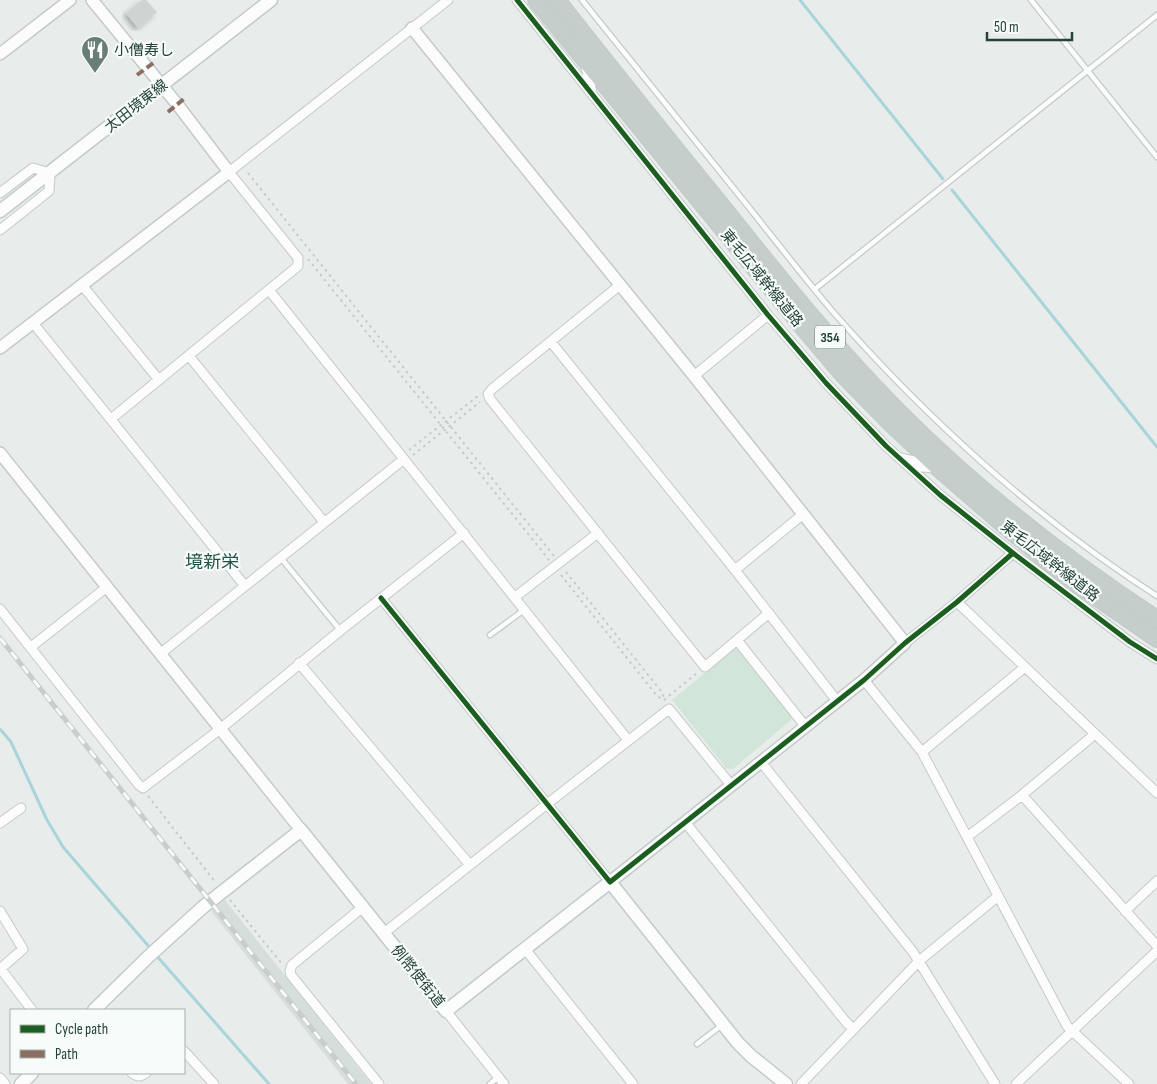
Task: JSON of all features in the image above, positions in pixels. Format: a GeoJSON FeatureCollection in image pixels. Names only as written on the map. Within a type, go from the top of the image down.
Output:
{"type":"FeatureCollection","features":[{"type":"Feature","properties":{"kind":"highway","name":"東毛広域幹線道路"},"geometry":{"type":"LineString","coordinates":[[536,0],[756,272],[843,375],[939,469],[1001,523],[1064,575],[1157,639]]}},
{"type":"Feature","properties":{"kind":"highway","name":"東毛広域幹線道路"},"geometry":{"type":"LineString","coordinates":[[557,0],[809,313],[853,364],[900,413],[1008,511],[1073,561],[1157,619]]}},
{"type":"Feature","properties":{"kind":"main road","name":"太田境東線"},"geometry":{"type":"LineString","coordinates":[[0,211],[271,0]]}},
{"type":"Feature","properties":{"kind":"main road"},"geometry":{"type":"LineString","coordinates":[[95,1009],[149,956],[223,891],[301,830]]}},
{"type":"Feature","properties":{"kind":"main road","name":"例幣使街道"},"geometry":{"type":"LineString","coordinates":[[301,830],[446,1011],[610,882]]}},
{"type":"Feature","properties":{"kind":"main road"},"geometry":{"type":"LineString","coordinates":[[610,882],[723,1024],[751,1056],[786,1084]]}},
{"type":"Feature","properties":{"kind":"main road"},"geometry":{"type":"LineString","coordinates":[[21,1084],[31,1074]]}},
{"type":"Feature","properties":{"kind":"street"},"geometry":{"type":"LineString","coordinates":[[0,54],[70,0]]}},
{"type":"Feature","properties":{"kind":"street"},"geometry":{"type":"LineString","coordinates":[[92,0],[298,258],[298,266],[111,419]]}},
{"type":"Feature","properties":{"kind":"street"},"geometry":{"type":"LineString","coordinates":[[0,348],[448,0]]}},
{"type":"Feature","properties":{"kind":"street"},"geometry":{"type":"LineString","coordinates":[[517,0],[768,315],[826,383],[900,458],[940,495],[1012,554],[1130,642],[1157,659]]}},
{"type":"Feature","properties":{"kind":"street"},"geometry":{"type":"LineString","coordinates":[[412,28],[694,376],[905,643]]}},
{"type":"Feature","properties":{"kind":"street"},"geometry":{"type":"LineString","coordinates":[[585,61],[586,74],[591,84],[592,94]]}},
{"type":"Feature","properties":{"kind":"street"},"geometry":{"type":"LineString","coordinates":[[0,193],[33,168],[50,173],[49,191],[0,230]]}},
{"type":"Feature","properties":{"kind":"street"},"geometry":{"type":"LineString","coordinates":[[82,285],[159,380]]}},
{"type":"Feature","properties":{"kind":"street"},"geometry":{"type":"LineString","coordinates":[[620,285],[492,389],[488,394],[490,399],[705,667],[769,613]]}},
{"type":"Feature","properties":{"kind":"street"},"geometry":{"type":"LineString","coordinates":[[269,290],[628,740]]}},
{"type":"Feature","properties":{"kind":"street"},"geometry":{"type":"LineString","coordinates":[[694,376],[768,315]]}},
{"type":"Feature","properties":{"kind":"street"},"geometry":{"type":"LineString","coordinates":[[33,322],[245,586]]}},
{"type":"Feature","properties":{"kind":"street"},"geometry":{"type":"LineString","coordinates":[[551,342],[735,570],[837,701]]}},
{"type":"Feature","properties":{"kind":"street"},"geometry":{"type":"LineString","coordinates":[[189,356],[324,522]]}},
{"type":"Feature","properties":{"kind":"street"},"geometry":{"type":"LineString","coordinates":[[0,453],[219,730],[301,830]]}},
{"type":"Feature","properties":{"kind":"street"},"geometry":{"type":"LineString","coordinates":[[900,458],[914,460],[922,467],[939,469]]}},
{"type":"Feature","properties":{"kind":"street"},"geometry":{"type":"LineString","coordinates":[[160,654],[404,459]]}},
{"type":"Feature","properties":{"kind":"street"},"geometry":{"type":"LineString","coordinates":[[735,570],[802,515]]}},
{"type":"Feature","properties":{"kind":"street"},"geometry":{"type":"LineString","coordinates":[[0,609],[143,788],[219,730],[464,533]]}},
{"type":"Feature","properties":{"kind":"street"},"geometry":{"type":"LineString","coordinates":[[515,597],[598,533]]}},
{"type":"Feature","properties":{"kind":"street"},"geometry":{"type":"LineString","coordinates":[[381,598],[610,882],[864,680],[905,643],[957,602],[1012,554]]}},
{"type":"Feature","properties":{"kind":"street"},"geometry":{"type":"LineString","coordinates":[[31,647],[107,587]]}},
{"type":"Feature","properties":{"kind":"street"},"geometry":{"type":"LineString","coordinates":[[957,602],[1157,793]]}},
{"type":"Feature","properties":{"kind":"street"},"geometry":{"type":"LineString","coordinates":[[737,640],[805,726]]}},
{"type":"Feature","properties":{"kind":"street"},"geometry":{"type":"LineString","coordinates":[[300,664],[470,866]]}},
{"type":"Feature","properties":{"kind":"street"},"geometry":{"type":"LineString","coordinates":[[922,752],[1025,667]]}},
{"type":"Feature","properties":{"kind":"street"},"geometry":{"type":"LineString","coordinates":[[864,680],[922,752],[997,897],[1067,1026],[1130,1084]]}},
{"type":"Feature","properties":{"kind":"street"},"geometry":{"type":"LineString","coordinates":[[384,933],[669,709],[731,785]]}},
{"type":"Feature","properties":{"kind":"street"},"geometry":{"type":"LineString","coordinates":[[967,837],[1022,796],[1095,734]]}},
{"type":"Feature","properties":{"kind":"street"},"geometry":{"type":"LineString","coordinates":[[761,762],[914,952],[995,1084]]}},
{"type":"Feature","properties":{"kind":"street"},"geometry":{"type":"LineString","coordinates":[[1022,796],[1157,946]]}},
{"type":"Feature","properties":{"kind":"street"},"geometry":{"type":"LineString","coordinates":[[0,823],[21,808]]}},
{"type":"Feature","properties":{"kind":"street"},"geometry":{"type":"LineString","coordinates":[[685,822],[853,1029]]}},
{"type":"Feature","properties":{"kind":"street"},"geometry":{"type":"LineString","coordinates":[[1125,911],[1157,881]]}},
{"type":"Feature","properties":{"kind":"street"},"geometry":{"type":"LineString","coordinates":[[801,1084],[919,961],[997,897]]}},
{"type":"Feature","properties":{"kind":"street"},"geometry":{"type":"LineString","coordinates":[[363,908],[292,965],[290,971],[291,975],[379,1084]]}},
{"type":"Feature","properties":{"kind":"street"},"geometry":{"type":"LineString","coordinates":[[0,911],[23,949],[0,969],[31,1009]]}},
{"type":"Feature","properties":{"kind":"street"},"geometry":{"type":"LineString","coordinates":[[525,948],[633,1084]]}},
{"type":"Feature","properties":{"kind":"street"},"geometry":{"type":"LineString","coordinates":[[1016,1084],[1157,951]]}},
{"type":"Feature","properties":{"kind":"street"},"geometry":{"type":"LineString","coordinates":[[446,1011],[501,1080]]}},
{"type":"Feature","properties":{"kind":"street"},"geometry":{"type":"LineString","coordinates":[[185,1052],[214,1084]]}},
{"type":"Feature","properties":{"kind":"street"},"geometry":{"type":"LineString","coordinates":[[0,1078],[5,1084]]}},
{"type":"Feature","properties":{"kind":"lane"},"geometry":{"type":"LineString","coordinates":[[582,0],[834,313],[895,378],[950,433],[994,472],[1068,532],[1157,596]]}},
{"type":"Feature","properties":{"kind":"lane"},"geometry":{"type":"LineString","coordinates":[[1031,0],[1157,157]]}},
{"type":"Feature","properties":{"kind":"lane"},"geometry":{"type":"LineString","coordinates":[[815,289],[1157,15]]}},
{"type":"Feature","properties":{"kind":"lane"},"geometry":{"type":"LineString","coordinates":[[281,558],[341,630]]}},
{"type":"Feature","properties":{"kind":"lane"},"geometry":{"type":"LineString","coordinates":[[490,635],[524,610]]}},
{"type":"Feature","properties":{"kind":"lane"},"geometry":{"type":"LineString","coordinates":[[697,1044],[723,1024]]}},
{"type":"Feature","properties":{"kind":"lane"},"geometry":{"type":"LineString","coordinates":[[490,1084],[501,1080]]}},
{"type":"Feature","properties":{"kind":"path"},"geometry":{"type":"LineString","coordinates":[[248,173],[450,426],[657,696],[664,700]]}},
{"type":"Feature","properties":{"kind":"path"},"geometry":{"type":"LineString","coordinates":[[304,254],[441,425],[661,691],[669,709]]}},
{"type":"Feature","properties":{"kind":"path"},"geometry":{"type":"LineString","coordinates":[[404,459],[408,451],[479,395],[488,394]]}},
{"type":"Feature","properties":{"kind":"path"},"geometry":{"type":"LineString","coordinates":[[404,459],[413,455],[482,401],[488,394]]}},
{"type":"Feature","properties":{"kind":"path"},"geometry":{"type":"LineString","coordinates":[[664,700],[705,667]]}},
{"type":"Feature","properties":{"kind":"path"},"geometry":{"type":"LineString","coordinates":[[143,788],[223,891],[283,965],[290,971]]}},
{"type":"Feature","properties":{"kind":"shaded area"},"geometry":{"type":"Polygon","coordinates":[[[225,900],[371,1084],[348,1084],[211,911],[225,900]]]}},
{"type":"Feature","properties":{"kind":"green space"},"geometry":{"type":"Polygon","coordinates":[[[735,648],[740,649],[792,716],[791,720],[733,769],[727,769],[672,700],[735,648]]]}},
{"type":"Feature","properties":{"kind":"building"},"geometry":{"type":"Polygon","coordinates":[[[142,0],[146,0],[157,12],[138,28],[126,13],[142,0]]]}},
{"type":"Feature","properties":{"kind":"waterway"},"geometry":{"type":"LineString","coordinates":[[800,0],[943,179]]}},
{"type":"Feature","properties":{"kind":"waterway"},"geometry":{"type":"LineString","coordinates":[[952,190],[1157,447]]}},
{"type":"Feature","properties":{"kind":"waterway"},"geometry":{"type":"LineString","coordinates":[[0,729],[11,742],[47,820],[63,847],[151,949]]}},
{"type":"Feature","properties":{"kind":"waterway"},"geometry":{"type":"LineString","coordinates":[[155,954],[269,1084]]}},
{"type":"Feature","properties":{"kind":"railway"},"geometry":{"type":"LineString","coordinates":[[0,638],[356,1084]]}},
{"type":"Feature","properties":{"kind":"marked path"},"geometry":{"type":"LineString","coordinates":[[137,75],[156,61]]}},
{"type":"Feature","properties":{"kind":"marked path"},"geometry":{"type":"LineString","coordinates":[[168,112],[185,98]]}},
{"type":"Feature","properties":{"kind":"cycle path"},"geometry":{"type":"LineString","coordinates":[[517,0],[768,315],[826,383],[886,446],[940,495],[1013,553],[1130,642],[1157,659]]}},
{"type":"Feature","properties":{"kind":"cycle path"},"geometry":{"type":"LineString","coordinates":[[381,598],[610,882],[864,680],[905,643],[957,602],[1013,553]]}},
{"type":"Feature","properties":{"kind":"place","name":"小僧寿し"},"geometry":{"type":"Point","coordinates":[95,74]}},
{"type":"Feature","properties":{"kind":"district","name":"境新栄"},"geometry":{"type":"Point","coordinates":[212,562]}}]}
